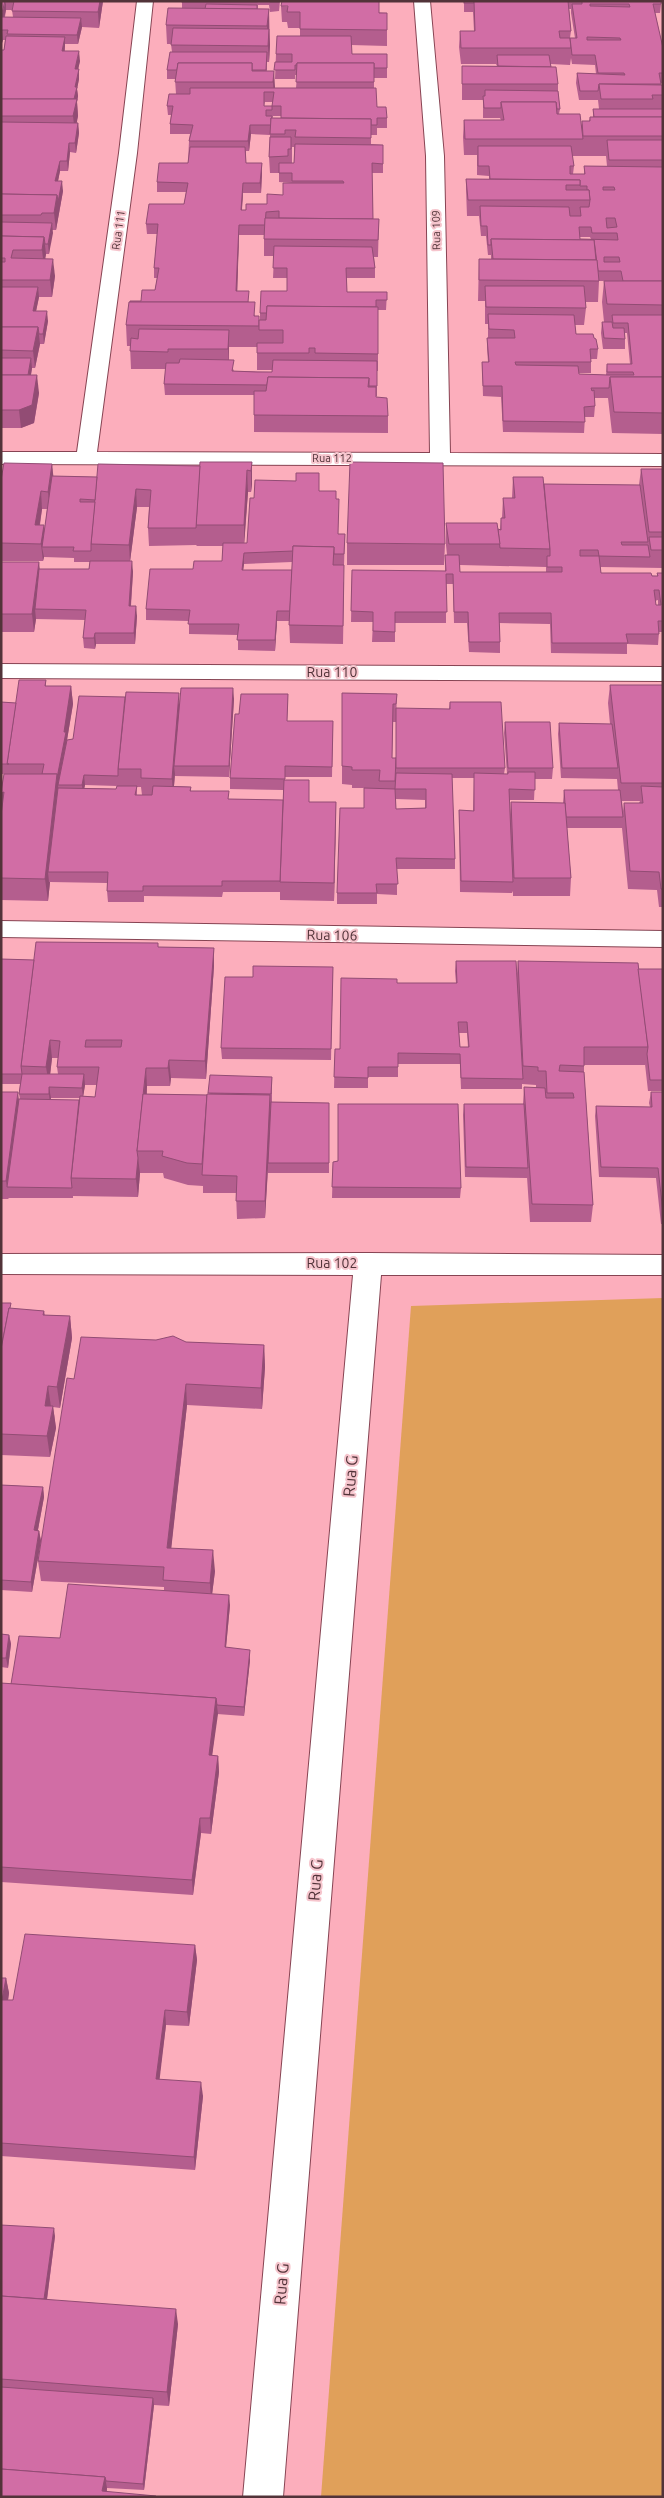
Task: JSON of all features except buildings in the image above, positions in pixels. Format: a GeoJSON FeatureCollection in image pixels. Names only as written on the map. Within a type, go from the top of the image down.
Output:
{"type":"FeatureCollection","features":[{"type":"Feature","properties":{"kind":"street","name":"Rua 111"},"geometry":{"type":"LineString","coordinates":[[86,458],[127,163],[145,1]]}},
{"type":"Feature","properties":{"kind":"street","name":"Rua 109"},"geometry":{"type":"LineString","coordinates":[[422,1],[435,156],[440,458]]}},
{"type":"Feature","properties":{"kind":"street","name":"Rua 112"},"geometry":{"type":"LineString","coordinates":[[1,458],[663,460]]}},
{"type":"Feature","properties":{"kind":"street","name":"Rua 110"},"geometry":{"type":"LineString","coordinates":[[1,670],[663,674]]}},
{"type":"Feature","properties":{"kind":"street","name":"Rua 106"},"geometry":{"type":"LineString","coordinates":[[1,930],[663,939]]}},
{"type":"Feature","properties":{"kind":"street","name":"Rua 102"},"geometry":{"type":"LineString","coordinates":[[1,1264],[368,1263],[663,1266]]}},
{"type":"Feature","properties":{"kind":"street","name":"Rua G"},"geometry":{"type":"LineString","coordinates":[[263,2497],[368,1263]]}},
{"type":"Feature","properties":{"kind":"shaded area"},"geometry":{"type":"Polygon","coordinates":[[[663,1298],[663,2497],[321,2497],[411,1306],[663,1298]]]}}]}
